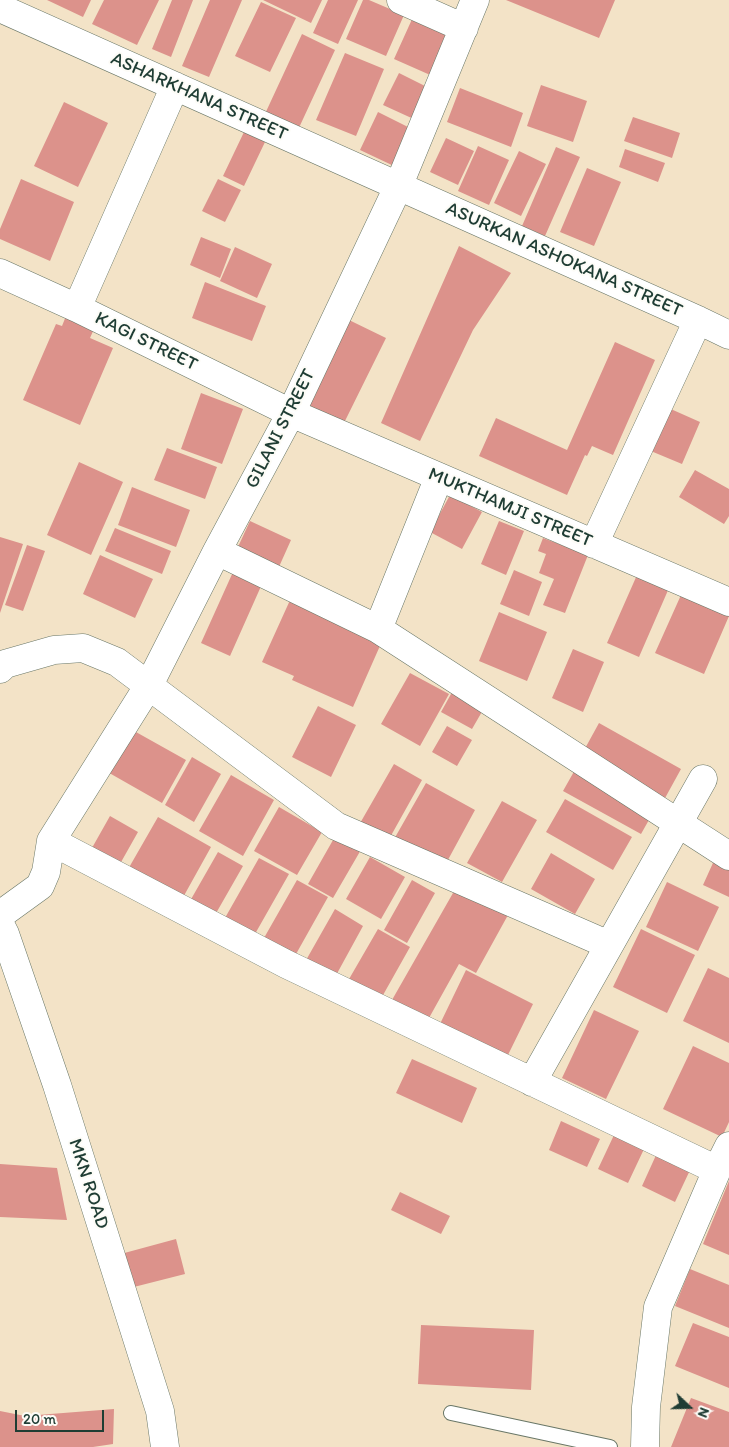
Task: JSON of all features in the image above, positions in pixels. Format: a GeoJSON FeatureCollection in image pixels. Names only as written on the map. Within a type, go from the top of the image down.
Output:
{"type":"FeatureCollection","features":[{"type":"Feature","properties":{"kind":"street"},"geometry":{"type":"LineString","coordinates":[[401,0],[464,28]]}},
{"type":"Feature","properties":{"kind":"street","name":"GILANI STREET"},"geometry":{"type":"LineString","coordinates":[[51,841],[149,685],[217,551],[291,413],[398,187],[475,0]]}},
{"type":"Feature","properties":{"kind":"street","name":"ASHARKHANA STREET"},"geometry":{"type":"LineString","coordinates":[[9,7],[175,86],[398,187]]}},
{"type":"Feature","properties":{"kind":"street"},"geometry":{"type":"LineString","coordinates":[[77,308],[175,86]]}},
{"type":"Feature","properties":{"kind":"street","name":"ASURKAN ASHOKANA STREET"},"geometry":{"type":"LineString","coordinates":[[398,187],[729,335]]}},
{"type":"Feature","properties":{"kind":"street","name":"KAGI STREET"},"geometry":{"type":"LineString","coordinates":[[0,273],[77,308],[291,413]]}},
{"type":"Feature","properties":{"kind":"street"},"geometry":{"type":"LineString","coordinates":[[594,544],[698,320]]}},
{"type":"Feature","properties":{"kind":"street","name":"MUKTHAMJI STREET"},"geometry":{"type":"LineString","coordinates":[[291,413],[729,602]]}},
{"type":"Feature","properties":{"kind":"street"},"geometry":{"type":"LineString","coordinates":[[378,628],[438,477]]}},
{"type":"Feature","properties":{"kind":"street"},"geometry":{"type":"LineString","coordinates":[[217,551],[378,628],[729,856]]}},
{"type":"Feature","properties":{"kind":"street"},"geometry":{"type":"LineString","coordinates":[[0,669],[5,664],[54,650],[83,648],[116,662],[336,826],[609,945]]}},
{"type":"Feature","properties":{"kind":"street"},"geometry":{"type":"LineString","coordinates":[[532,1082],[703,779]]}},
{"type":"Feature","properties":{"kind":"street"},"geometry":{"type":"LineString","coordinates":[[1,928],[40,886],[46,872],[51,841],[286,964],[717,1170]]}},
{"type":"Feature","properties":{"kind":"street","name":"MKN ROAD"},"geometry":{"type":"LineString","coordinates":[[1,928],[57,1085],[160,1411],[165,1447]]}},
{"type":"Feature","properties":{"kind":"street"},"geometry":{"type":"LineString","coordinates":[[645,1447],[646,1408],[658,1306],[729,1146]]}},
{"type":"Feature","properties":{"kind":"lane"},"geometry":{"type":"LineString","coordinates":[[451,1413],[610,1447]]}},
{"type":"Feature","properties":{"kind":"building"},"geometry":{"type":"Polygon","coordinates":[[[47,0],[91,0],[83,17],[47,0]]]}},
{"type":"Feature","properties":{"kind":"building"},"geometry":{"type":"Polygon","coordinates":[[[104,0],[159,0],[137,45],[92,24],[104,0]]]}},
{"type":"Feature","properties":{"kind":"building"},"geometry":{"type":"Polygon","coordinates":[[[172,0],[193,0],[171,57],[152,49],[172,0]]]}},
{"type":"Feature","properties":{"kind":"building"},"geometry":{"type":"Polygon","coordinates":[[[210,0],[242,0],[209,77],[182,66],[210,0]]]}},
{"type":"Feature","properties":{"kind":"building"},"geometry":{"type":"Polygon","coordinates":[[[263,0],[322,0],[311,23],[263,0]]]}},
{"type":"Feature","properties":{"kind":"building"},"geometry":{"type":"Polygon","coordinates":[[[328,0],[358,0],[338,44],[313,33],[328,0]]]}},
{"type":"Feature","properties":{"kind":"building"},"geometry":{"type":"Polygon","coordinates":[[[363,0],[369,0],[404,15],[386,56],[346,39],[363,0]]]}},
{"type":"Feature","properties":{"kind":"building"},"geometry":{"type":"Polygon","coordinates":[[[506,0],[615,0],[599,38],[506,0]]]}},
{"type":"Feature","properties":{"kind":"building"},"geometry":{"type":"Polygon","coordinates":[[[261,2],[296,18],[270,72],[235,56],[261,2]]]}},
{"type":"Feature","properties":{"kind":"building"},"geometry":{"type":"Polygon","coordinates":[[[413,17],[455,35],[437,78],[394,59],[413,17]]]}},
{"type":"Feature","properties":{"kind":"building"},"geometry":{"type":"Polygon","coordinates":[[[302,34],[335,50],[297,132],[264,116],[302,34]]]}},
{"type":"Feature","properties":{"kind":"building"},"geometry":{"type":"Polygon","coordinates":[[[345,53],[384,69],[356,136],[316,120],[345,53]]]}},
{"type":"Feature","properties":{"kind":"building"},"geometry":{"type":"Polygon","coordinates":[[[399,73],[433,90],[418,121],[383,105],[399,73]]]}},
{"type":"Feature","properties":{"kind":"building"},"geometry":{"type":"Polygon","coordinates":[[[541,85],[587,101],[573,142],[527,126],[541,85]]]}},
{"type":"Feature","properties":{"kind":"building"},"geometry":{"type":"Polygon","coordinates":[[[460,88],[523,113],[511,147],[447,122],[460,88]]]}},
{"type":"Feature","properties":{"kind":"building"},"geometry":{"type":"Polygon","coordinates":[[[64,102],[108,123],[78,187],[34,166],[64,102]]]}},
{"type":"Feature","properties":{"kind":"building"},"geometry":{"type":"Polygon","coordinates":[[[378,112],[414,130],[396,167],[360,150],[378,112]]]}},
{"type":"Feature","properties":{"kind":"building"},"geometry":{"type":"Polygon","coordinates":[[[633,117],[680,133],[672,158],[624,141],[633,117]]]}},
{"type":"Feature","properties":{"kind":"building"},"geometry":{"type":"Polygon","coordinates":[[[244,132],[265,142],[244,186],[223,176],[244,132]]]}},
{"type":"Feature","properties":{"kind":"building"},"geometry":{"type":"Polygon","coordinates":[[[446,138],[474,151],[458,185],[430,172],[446,138]]]}},
{"type":"Feature","properties":{"kind":"building"},"geometry":{"type":"Polygon","coordinates":[[[478,146],[509,160],[489,205],[458,191],[478,146]]]}},
{"type":"Feature","properties":{"kind":"building"},"geometry":{"type":"Polygon","coordinates":[[[556,147],[580,157],[545,236],[522,226],[556,147]]]}},
{"type":"Feature","properties":{"kind":"building"},"geometry":{"type":"Polygon","coordinates":[[[625,149],[665,163],[658,182],[619,167],[625,149]]]}},
{"type":"Feature","properties":{"kind":"building"},"geometry":{"type":"Polygon","coordinates":[[[519,151],[546,164],[521,216],[494,203],[519,151]]]}},
{"type":"Feature","properties":{"kind":"building"},"geometry":{"type":"Polygon","coordinates":[[[587,168],[621,182],[594,246],[560,232],[587,168]]]}},
{"type":"Feature","properties":{"kind":"building"},"geometry":{"type":"Polygon","coordinates":[[[21,179],[74,202],[50,261],[0,239],[0,229],[21,179]]]}},
{"type":"Feature","properties":{"kind":"building"},"geometry":{"type":"Polygon","coordinates":[[[218,179],[241,190],[225,222],[202,211],[218,179]]]}},
{"type":"Feature","properties":{"kind":"building"},"geometry":{"type":"Polygon","coordinates":[[[201,237],[231,249],[220,278],[190,265],[201,237]]]}},
{"type":"Feature","properties":{"kind":"building"},"geometry":{"type":"Polygon","coordinates":[[[459,246],[511,273],[473,330],[420,441],[381,423],[459,246]]]}},
{"type":"Feature","properties":{"kind":"building"},"geometry":{"type":"Polygon","coordinates":[[[235,247],[272,264],[257,298],[220,281],[235,247]]]}},
{"type":"Feature","properties":{"kind":"building"},"geometry":{"type":"Polygon","coordinates":[[[205,282],[266,306],[252,341],[192,318],[205,282]]]}},
{"type":"Feature","properties":{"kind":"building"},"geometry":{"type":"Polygon","coordinates":[[[66,316],[94,329],[90,338],[113,348],[80,425],[23,400],[56,324],[62,326],[66,316]]]}},
{"type":"Feature","properties":{"kind":"building"},"geometry":{"type":"Polygon","coordinates":[[[349,320],[386,338],[343,425],[307,407],[349,320]]]}},
{"type":"Feature","properties":{"kind":"building"},"geometry":{"type":"Polygon","coordinates":[[[615,342],[655,360],[613,455],[592,446],[587,456],[585,455],[567,495],[479,456],[496,418],[567,450],[615,342]]]}},
{"type":"Feature","properties":{"kind":"building"},"geometry":{"type":"Polygon","coordinates":[[[201,393],[243,409],[222,464],[181,449],[201,393]]]}},
{"type":"Feature","properties":{"kind":"building"},"geometry":{"type":"Polygon","coordinates":[[[664,406],[700,422],[682,464],[646,449],[664,406]]]}},
{"type":"Feature","properties":{"kind":"building"},"geometry":{"type":"Polygon","coordinates":[[[167,448],[217,467],[205,499],[154,480],[167,448]]]}},
{"type":"Feature","properties":{"kind":"building"},"geometry":{"type":"Polygon","coordinates":[[[79,462],[123,482],[91,555],[47,535],[79,462]]]}},
{"type":"Feature","properties":{"kind":"building"},"geometry":{"type":"Polygon","coordinates":[[[695,470],[729,489],[729,516],[724,524],[679,497],[695,470]]]}},
{"type":"Feature","properties":{"kind":"building"},"geometry":{"type":"Polygon","coordinates":[[[132,487],[190,510],[176,547],[118,525],[132,487]]]}},
{"type":"Feature","properties":{"kind":"building"},"geometry":{"type":"Polygon","coordinates":[[[450,495],[482,512],[462,549],[430,532],[450,495]]]}},
{"type":"Feature","properties":{"kind":"building"},"geometry":{"type":"Polygon","coordinates":[[[250,521],[291,540],[278,569],[237,549],[250,521]]]}},
{"type":"Feature","properties":{"kind":"building"},"geometry":{"type":"Polygon","coordinates":[[[499,521],[524,531],[506,575],[481,564],[499,521]]]}},
{"type":"Feature","properties":{"kind":"building"},"geometry":{"type":"Polygon","coordinates":[[[115,528],[171,551],[162,574],[105,551],[115,528]]]}},
{"type":"Feature","properties":{"kind":"building"},"geometry":{"type":"Polygon","coordinates":[[[0,537],[23,544],[0,613],[0,537]]]}},
{"type":"Feature","properties":{"kind":"building"},"geometry":{"type":"Polygon","coordinates":[[[543,538],[588,555],[565,613],[543,605],[554,579],[539,573],[546,554],[538,551],[543,538]]]}},
{"type":"Feature","properties":{"kind":"building"},"geometry":{"type":"Polygon","coordinates":[[[27,545],[45,551],[23,611],[5,605],[27,545]]]}},
{"type":"Feature","properties":{"kind":"building"},"geometry":{"type":"Polygon","coordinates":[[[100,555],[153,579],[135,618],[83,594],[100,555]]]}},
{"type":"Feature","properties":{"kind":"building"},"geometry":{"type":"Polygon","coordinates":[[[514,570],[542,582],[529,616],[500,604],[514,570]]]}},
{"type":"Feature","properties":{"kind":"building"},"geometry":{"type":"Polygon","coordinates":[[[233,572],[262,584],[230,656],[201,643],[233,572]]]}},
{"type":"Feature","properties":{"kind":"building"},"geometry":{"type":"Polygon","coordinates":[[[637,575],[669,588],[639,657],[607,643],[637,575]]]}},
{"type":"Feature","properties":{"kind":"building"},"geometry":{"type":"Polygon","coordinates":[[[681,595],[729,616],[704,674],[655,653],[681,595]]]}},
{"type":"Feature","properties":{"kind":"building"},"geometry":{"type":"Polygon","coordinates":[[[291,598],[383,639],[353,707],[292,680],[294,676],[262,662],[291,598]]]}},
{"type":"Feature","properties":{"kind":"building"},"geometry":{"type":"Polygon","coordinates":[[[499,612],[547,632],[527,681],[479,661],[499,612]]]}},
{"type":"Feature","properties":{"kind":"building"},"geometry":{"type":"Polygon","coordinates":[[[573,649],[604,662],[583,712],[552,698],[573,649]]]}},
{"type":"Feature","properties":{"kind":"building"},"geometry":{"type":"Polygon","coordinates":[[[410,673],[449,694],[420,746],[381,724],[410,673]]]}},
{"type":"Feature","properties":{"kind":"building"},"geometry":{"type":"Polygon","coordinates":[[[456,685],[487,703],[472,729],[441,712],[456,685]]]}},
{"type":"Feature","properties":{"kind":"building"},"geometry":{"type":"Polygon","coordinates":[[[318,706],[356,725],[331,777],[292,757],[318,706]]]}},
{"type":"Feature","properties":{"kind":"building"},"geometry":{"type":"Polygon","coordinates":[[[599,723],[681,769],[659,809],[577,763],[599,723]]]}},
{"type":"Feature","properties":{"kind":"building"},"geometry":{"type":"Polygon","coordinates":[[[447,726],[472,740],[457,766],[432,752],[447,726]]]}},
{"type":"Feature","properties":{"kind":"building"},"geometry":{"type":"Polygon","coordinates":[[[127,727],[186,760],[162,803],[104,770],[127,727]]]}},
{"type":"Feature","properties":{"kind":"building"},"geometry":{"type":"Polygon","coordinates":[[[192,757],[221,774],[194,822],[165,805],[192,757]]]}},
{"type":"Feature","properties":{"kind":"building"},"geometry":{"type":"Polygon","coordinates":[[[394,764],[422,780],[388,841],[359,825],[394,764]]]}},
{"type":"Feature","properties":{"kind":"building"},"geometry":{"type":"Polygon","coordinates":[[[576,768],[654,811],[641,834],[563,791],[576,768]]]}},
{"type":"Feature","properties":{"kind":"building"},"geometry":{"type":"Polygon","coordinates":[[[231,775],[274,800],[243,856],[199,831],[231,775]]]}},
{"type":"Feature","properties":{"kind":"building"},"geometry":{"type":"Polygon","coordinates":[[[426,783],[475,810],[443,869],[393,841],[426,783]]]}},
{"type":"Feature","properties":{"kind":"building"},"geometry":{"type":"Polygon","coordinates":[[[565,799],[632,837],[613,870],[546,832],[565,799]]]}},
{"type":"Feature","properties":{"kind":"building"},"geometry":{"type":"Polygon","coordinates":[[[502,801],[537,820],[502,882],[467,863],[502,801]]]}},
{"type":"Feature","properties":{"kind":"building"},"geometry":{"type":"Polygon","coordinates":[[[279,807],[322,832],[297,875],[254,851],[279,807]]]}},
{"type":"Feature","properties":{"kind":"building"},"geometry":{"type":"Polygon","coordinates":[[[110,816],[138,832],[116,871],[88,855],[110,816]]]}},
{"type":"Feature","properties":{"kind":"building"},"geometry":{"type":"Polygon","coordinates":[[[158,817],[211,847],[181,901],[127,871],[158,817]]]}},
{"type":"Feature","properties":{"kind":"building"},"geometry":{"type":"Polygon","coordinates":[[[337,833],[362,848],[333,898],[308,884],[337,833]]]}},
{"type":"Feature","properties":{"kind":"building"},"geometry":{"type":"Polygon","coordinates":[[[722,843],[729,847],[729,897],[703,885],[722,843]]]}},
{"type":"Feature","properties":{"kind":"building"},"geometry":{"type":"Polygon","coordinates":[[[218,852],[243,866],[215,915],[190,901],[218,852]]]}},
{"type":"Feature","properties":{"kind":"building"},"geometry":{"type":"Polygon","coordinates":[[[551,853],[595,879],[575,914],[531,889],[551,853]]]}},
{"type":"Feature","properties":{"kind":"building"},"geometry":{"type":"Polygon","coordinates":[[[370,857],[405,877],[381,919],[346,899],[370,857]]]}},
{"type":"Feature","properties":{"kind":"building"},"geometry":{"type":"Polygon","coordinates":[[[259,858],[289,874],[251,941],[221,925],[259,858]]]}},
{"type":"Feature","properties":{"kind":"building"},"geometry":{"type":"Polygon","coordinates":[[[297,880],[328,897],[291,963],[260,945],[297,880]]]}},
{"type":"Feature","properties":{"kind":"building"},"geometry":{"type":"Polygon","coordinates":[[[412,880],[435,893],[407,943],[384,930],[412,880]]]}},
{"type":"Feature","properties":{"kind":"building"},"geometry":{"type":"Polygon","coordinates":[[[667,882],[719,907],[698,951],[646,927],[667,882]]]}},
{"type":"Feature","properties":{"kind":"building"},"geometry":{"type":"Polygon","coordinates":[[[457,886],[508,915],[476,973],[459,964],[424,1027],[388,1007],[457,886]]]}},
{"type":"Feature","properties":{"kind":"building"},"geometry":{"type":"Polygon","coordinates":[[[335,909],[363,926],[334,979],[305,962],[335,909]]]}},
{"type":"Feature","properties":{"kind":"building"},"geometry":{"type":"Polygon","coordinates":[[[378,929],[410,947],[378,1004],[345,986],[378,929]]]}},
{"type":"Feature","properties":{"kind":"building"},"geometry":{"type":"Polygon","coordinates":[[[641,929],[695,955],[667,1013],[613,987],[641,929]]]}},
{"type":"Feature","properties":{"kind":"building"},"geometry":{"type":"Polygon","coordinates":[[[708,968],[729,978],[729,1043],[683,1021],[708,968]]]}},
{"type":"Feature","properties":{"kind":"building"},"geometry":{"type":"Polygon","coordinates":[[[466,970],[533,1004],[506,1059],[439,1026],[466,970]]]}},
{"type":"Feature","properties":{"kind":"building"},"geometry":{"type":"Polygon","coordinates":[[[594,1010],[639,1031],[606,1099],[562,1078],[594,1010]]]}},
{"type":"Feature","properties":{"kind":"building"},"geometry":{"type":"Polygon","coordinates":[[[693,1046],[729,1063],[729,1122],[722,1137],[663,1109],[693,1046]]]}},
{"type":"Feature","properties":{"kind":"building"},"geometry":{"type":"Polygon","coordinates":[[[412,1059],[477,1088],[462,1123],[396,1093],[412,1059]]]}},
{"type":"Feature","properties":{"kind":"building"},"geometry":{"type":"Polygon","coordinates":[[[561,1121],[600,1139],[587,1167],[549,1150],[561,1121]]]}},
{"type":"Feature","properties":{"kind":"building"},"geometry":{"type":"Polygon","coordinates":[[[614,1135],[644,1149],[628,1183],[598,1169],[614,1135]]]}},
{"type":"Feature","properties":{"kind":"building"},"geometry":{"type":"Polygon","coordinates":[[[657,1153],[691,1168],[675,1202],[642,1186],[657,1153]]]}},
{"type":"Feature","properties":{"kind":"building"},"geometry":{"type":"Polygon","coordinates":[[[0,1164],[57,1168],[67,1220],[0,1217],[0,1164]]]}},
{"type":"Feature","properties":{"kind":"building"},"geometry":{"type":"Polygon","coordinates":[[[729,1181],[729,1255],[703,1244],[729,1181]]]}},
{"type":"Feature","properties":{"kind":"building"},"geometry":{"type":"Polygon","coordinates":[[[400,1192],[450,1216],[441,1234],[391,1210],[400,1192]]]}},
{"type":"Feature","properties":{"kind":"building"},"geometry":{"type":"Polygon","coordinates":[[[176,1239],[185,1274],[126,1289],[117,1255],[176,1239]]]}},
{"type":"Feature","properties":{"kind":"building"},"geometry":{"type":"Polygon","coordinates":[[[690,1269],[729,1285],[729,1328],[675,1306],[690,1269]]]}},
{"type":"Feature","properties":{"kind":"building"},"geometry":{"type":"Polygon","coordinates":[[[693,1323],[729,1337],[729,1388],[675,1366],[693,1323]]]}},
{"type":"Feature","properties":{"kind":"building"},"geometry":{"type":"Polygon","coordinates":[[[421,1325],[534,1330],[531,1390],[418,1384],[421,1325]]]}},
{"type":"Feature","properties":{"kind":"building"},"geometry":{"type":"Polygon","coordinates":[[[691,1398],[729,1412],[729,1447],[671,1447],[691,1398]]]}},
{"type":"Feature","properties":{"kind":"building"},"geometry":{"type":"Polygon","coordinates":[[[114,1409],[113,1444],[93,1447],[0,1447],[0,1411],[25,1416],[114,1409]]]}}]}
